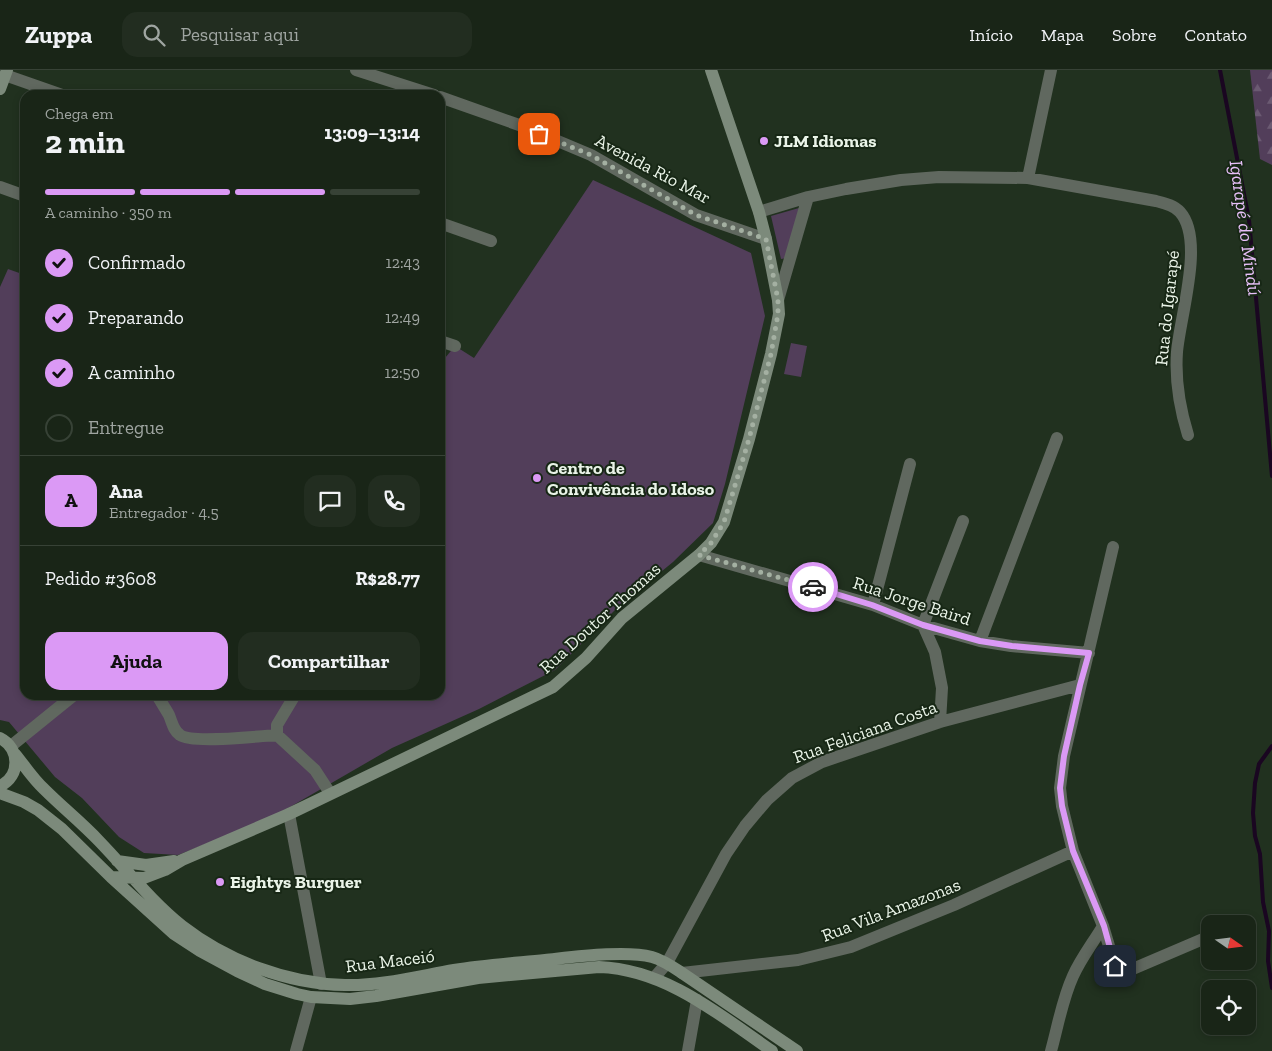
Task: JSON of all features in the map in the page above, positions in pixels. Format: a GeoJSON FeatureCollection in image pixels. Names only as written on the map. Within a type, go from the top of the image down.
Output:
{"type":"FeatureCollection","features":[{"type":"Feature","properties":{"kind":"main road","name":"Rua Doutor Thomas"},"geometry":{"type":"LineString","coordinates":[[111,877],[144,878],[165,870],[182,860],[288,814],[553,687],[586,658],[622,618],[711,543],[724,522],[749,439],[771,354],[778,314],[778,300],[759,212],[712,70]]}},
{"type":"Feature","properties":{"kind":"main road"},"geometry":{"type":"LineString","coordinates":[[0,89],[6,73]]}},
{"type":"Feature","properties":{"kind":"main road","name":"Rua Maceió"},"geometry":{"type":"LineString","coordinates":[[0,738],[13,750],[42,788],[94,836],[154,900],[183,926],[240,960],[286,976],[321,984],[362,985],[463,968],[586,956],[636,955],[652,957],[682,973],[797,1051]]}},
{"type":"Feature","properties":{"kind":"main road"},"geometry":{"type":"LineString","coordinates":[[0,786],[10,778],[14,771],[16,762],[13,750]]}},
{"type":"Feature","properties":{"kind":"main road","name":"Rua Maceió"},"geometry":{"type":"LineString","coordinates":[[0,793],[24,802],[38,810],[62,829],[111,877],[174,934],[200,951],[265,984],[312,997],[350,999],[478,978],[599,967],[616,968],[654,978],[696,1000],[772,1051]]}},
{"type":"Feature","properties":{"kind":"main road","name":"Rua Doutor Thomas"},"geometry":{"type":"LineString","coordinates":[[117,861],[146,865],[182,860]]}},
{"type":"Feature","properties":{"kind":"main road"},"geometry":{"type":"LineString","coordinates":[[154,900],[158,880],[165,870]]}},
{"type":"Feature","properties":{"kind":"street"},"geometry":{"type":"LineString","coordinates":[[356,70],[418,90]]}},
{"type":"Feature","properties":{"kind":"street"},"geometry":{"type":"LineString","coordinates":[[1028,178],[1051,70]]}},
{"type":"Feature","properties":{"kind":"street"},"geometry":{"type":"LineString","coordinates":[[6,73],[49,90]]}},
{"type":"Feature","properties":{"kind":"street","name":"Avenida Rio Mar"},"geometry":{"type":"LineString","coordinates":[[445,99],[522,126],[591,155],[696,215],[766,239]]}},
{"type":"Feature","properties":{"kind":"street","name":"Rua do Igarapé"},"geometry":{"type":"LineString","coordinates":[[759,212],[808,197],[902,180],[939,177],[1028,178],[1170,205],[1180,212],[1190,234],[1191,260],[1177,354],[1177,384],[1188,435]]}},
{"type":"Feature","properties":{"kind":"street"},"geometry":{"type":"LineString","coordinates":[[0,187],[20,194]]}},
{"type":"Feature","properties":{"kind":"street","name":"Rua Doutor Thomas"},"geometry":{"type":"LineString","coordinates":[[778,300],[808,197]]}},
{"type":"Feature","properties":{"kind":"street"},"geometry":{"type":"LineString","coordinates":[[445,225],[491,240]]}},
{"type":"Feature","properties":{"kind":"street"},"geometry":{"type":"LineString","coordinates":[[445,343],[455,346]]}},
{"type":"Feature","properties":{"kind":"street"},"geometry":{"type":"LineString","coordinates":[[980,641],[1057,438]]}},
{"type":"Feature","properties":{"kind":"street"},"geometry":{"type":"LineString","coordinates":[[872,605],[910,464]]}},
{"type":"Feature","properties":{"kind":"street"},"geometry":{"type":"LineString","coordinates":[[940,722],[942,688],[935,652],[923,625],[963,521]]}},
{"type":"Feature","properties":{"kind":"street"},"geometry":{"type":"LineString","coordinates":[[1113,547],[1064,756],[1060,788],[1062,806],[1073,851],[1104,926],[1115,966],[1118,969],[1128,971],[1201,940]]}},
{"type":"Feature","properties":{"kind":"street","name":"Rua Jorge Baird"},"geometry":{"type":"LineString","coordinates":[[699,555],[872,605],[923,625],[980,641],[1089,653]]}},
{"type":"Feature","properties":{"kind":"street","name":"Rua Feliciana Costa"},"geometry":{"type":"LineString","coordinates":[[654,978],[666,963],[726,854],[745,826],[767,800],[792,778],[822,762],[940,722],[1080,685]]}},
{"type":"Feature","properties":{"kind":"street"},"geometry":{"type":"LineString","coordinates":[[13,750],[68,700]]}},
{"type":"Feature","properties":{"kind":"street"},"geometry":{"type":"LineString","coordinates":[[160,700],[174,728],[181,736],[211,739],[277,735],[315,770],[330,793]]}},
{"type":"Feature","properties":{"kind":"street"},"geometry":{"type":"LineString","coordinates":[[277,735],[277,725],[292,700]]}},
{"type":"Feature","properties":{"kind":"street"},"geometry":{"type":"LineString","coordinates":[[288,814],[321,984]]}},
{"type":"Feature","properties":{"kind":"street","name":"Rua Vila Amazonas"},"geometry":{"type":"LineString","coordinates":[[682,973],[798,960],[851,948],[954,905],[1073,851]]}},
{"type":"Feature","properties":{"kind":"street"},"geometry":{"type":"LineString","coordinates":[[1051,1051],[1073,976],[1104,926]]}},
{"type":"Feature","properties":{"kind":"street"},"geometry":{"type":"LineString","coordinates":[[296,1051],[312,997]]}},
{"type":"Feature","properties":{"kind":"street"},"geometry":{"type":"LineString","coordinates":[[688,1051],[696,1000]]}},
{"type":"Feature","properties":{"kind":"green space"},"geometry":{"type":"Polygon","coordinates":[[[1250,70],[1272,70],[1272,165],[1260,159],[1250,70]]]}},
{"type":"Feature","properties":{"kind":"green space"},"geometry":{"type":"Polygon","coordinates":[[[593,180],[751,253],[765,316],[725,484],[713,523],[673,562],[617,608],[555,670],[479,709],[392,748],[271,818],[178,855],[144,853],[119,837],[82,798],[55,777],[9,722],[0,720],[0,287],[8,269],[20,273],[20,700],[445,700],[445,358],[455,346],[474,358],[593,180]]]}},
{"type":"Feature","properties":{"kind":"green space"},"geometry":{"type":"Polygon","coordinates":[[[799,208],[787,258],[781,259],[771,216],[799,208]]]}},
{"type":"Feature","properties":{"kind":"green space"},"geometry":{"type":"Polygon","coordinates":[[[791,343],[807,346],[801,377],[784,374],[791,343]]]}},
{"type":"Feature","properties":{"kind":"waterway","name":"Igarapé do Mindú"},"geometry":{"type":"LineString","coordinates":[[1220,70],[1249,220],[1272,476]]}},
{"type":"Feature","properties":{"kind":"waterway"},"geometry":{"type":"LineString","coordinates":[[1272,746],[1259,764],[1255,783],[1253,813],[1255,836],[1260,854],[1263,902],[1269,931],[1268,961],[1272,988]]}},
{"type":"Feature","properties":{"kind":"way so far"},"geometry":{"type":"LineString","coordinates":[[539,134],[591,155],[696,215],[766,239],[778,300],[778,314],[771,354],[749,439],[724,522],[711,543],[699,555],[813,587]]}},
{"type":"Feature","properties":{"kind":"place","name":"JLM Idiomas"},"geometry":{"type":"Point","coordinates":[764,141]}},
{"type":"Feature","properties":{"kind":"place","name":"Centro de Convivência do Idoso"},"geometry":{"type":"Point","coordinates":[537,478]}},
{"type":"Feature","properties":{"kind":"place","name":"Eightys Burguer"},"geometry":{"type":"Point","coordinates":[220,882]}},
{"type":"Feature","properties":{"kind":"route"},"geometry":{"type":"LineString","coordinates":[[813,587],[872,605],[923,625],[980,641],[1089,653],[1064,756],[1060,788],[1062,806],[1073,851],[1104,926],[1115,966]]}}]}
